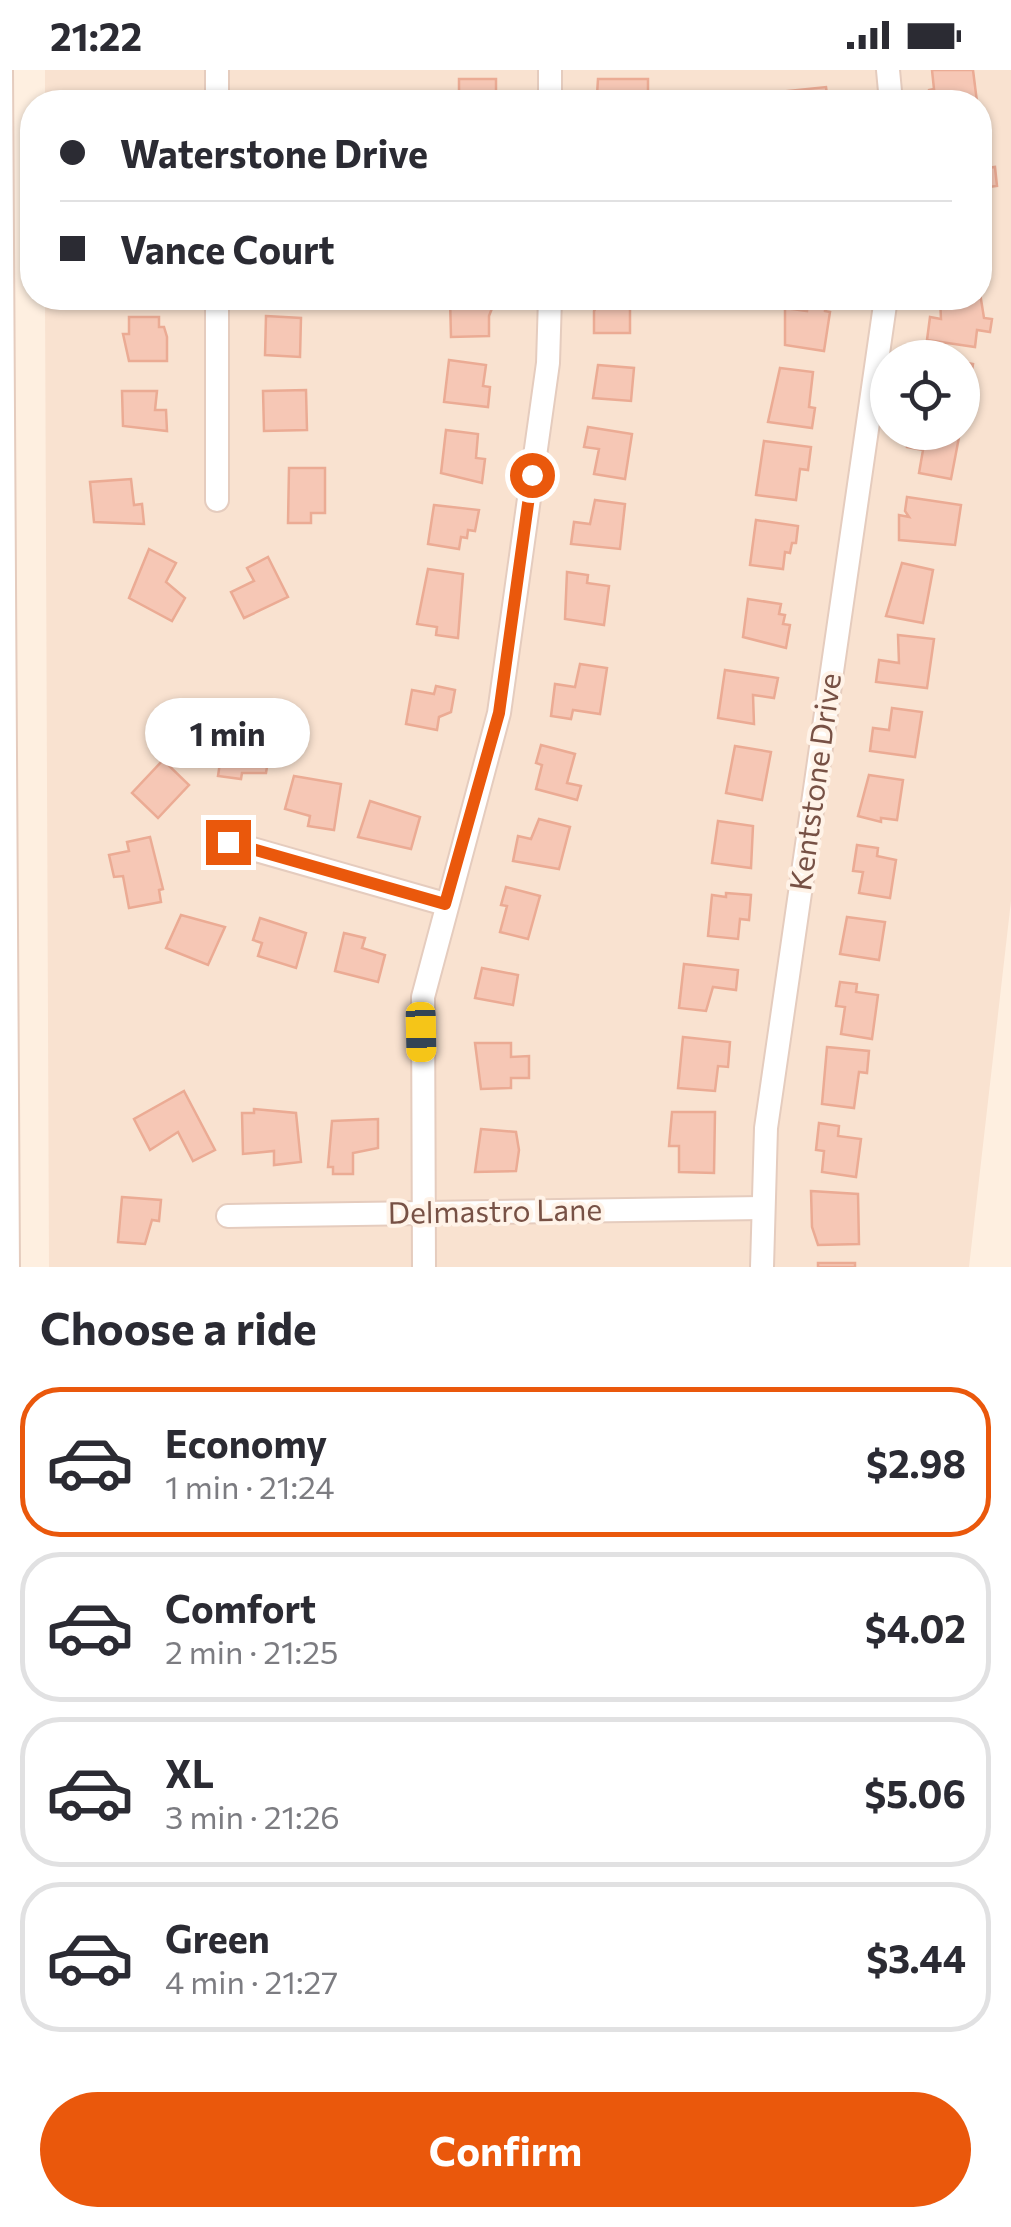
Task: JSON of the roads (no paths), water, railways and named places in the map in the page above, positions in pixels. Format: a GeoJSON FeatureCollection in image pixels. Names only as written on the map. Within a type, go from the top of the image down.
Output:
{"type":"FeatureCollection","features":[{"type":"Feature","properties":{"kind":"street"},"geometry":{"type":"LineString","coordinates":[[1,70],[4,1137],[8,1267]]}},
{"type":"Feature","properties":{"kind":"street"},"geometry":{"type":"LineString","coordinates":[[217,310],[217,500]]}},
{"type":"Feature","properties":{"kind":"street"},"geometry":{"type":"LineString","coordinates":[[424,1267],[422,1008],[445,904],[499,713],[548,363],[550,310]]}},
{"type":"Feature","properties":{"kind":"street","name":"Kentstone Drive"},"geometry":{"type":"LineString","coordinates":[[762,1267],[766,1128],[884,310]]}},
{"type":"Feature","properties":{"kind":"street"},"geometry":{"type":"LineString","coordinates":[[228,842],[445,904]]}},
{"type":"Feature","properties":{"kind":"street","name":"Delmastro Lane"},"geometry":{"type":"LineString","coordinates":[[228,1216],[762,1208]]}}]}
